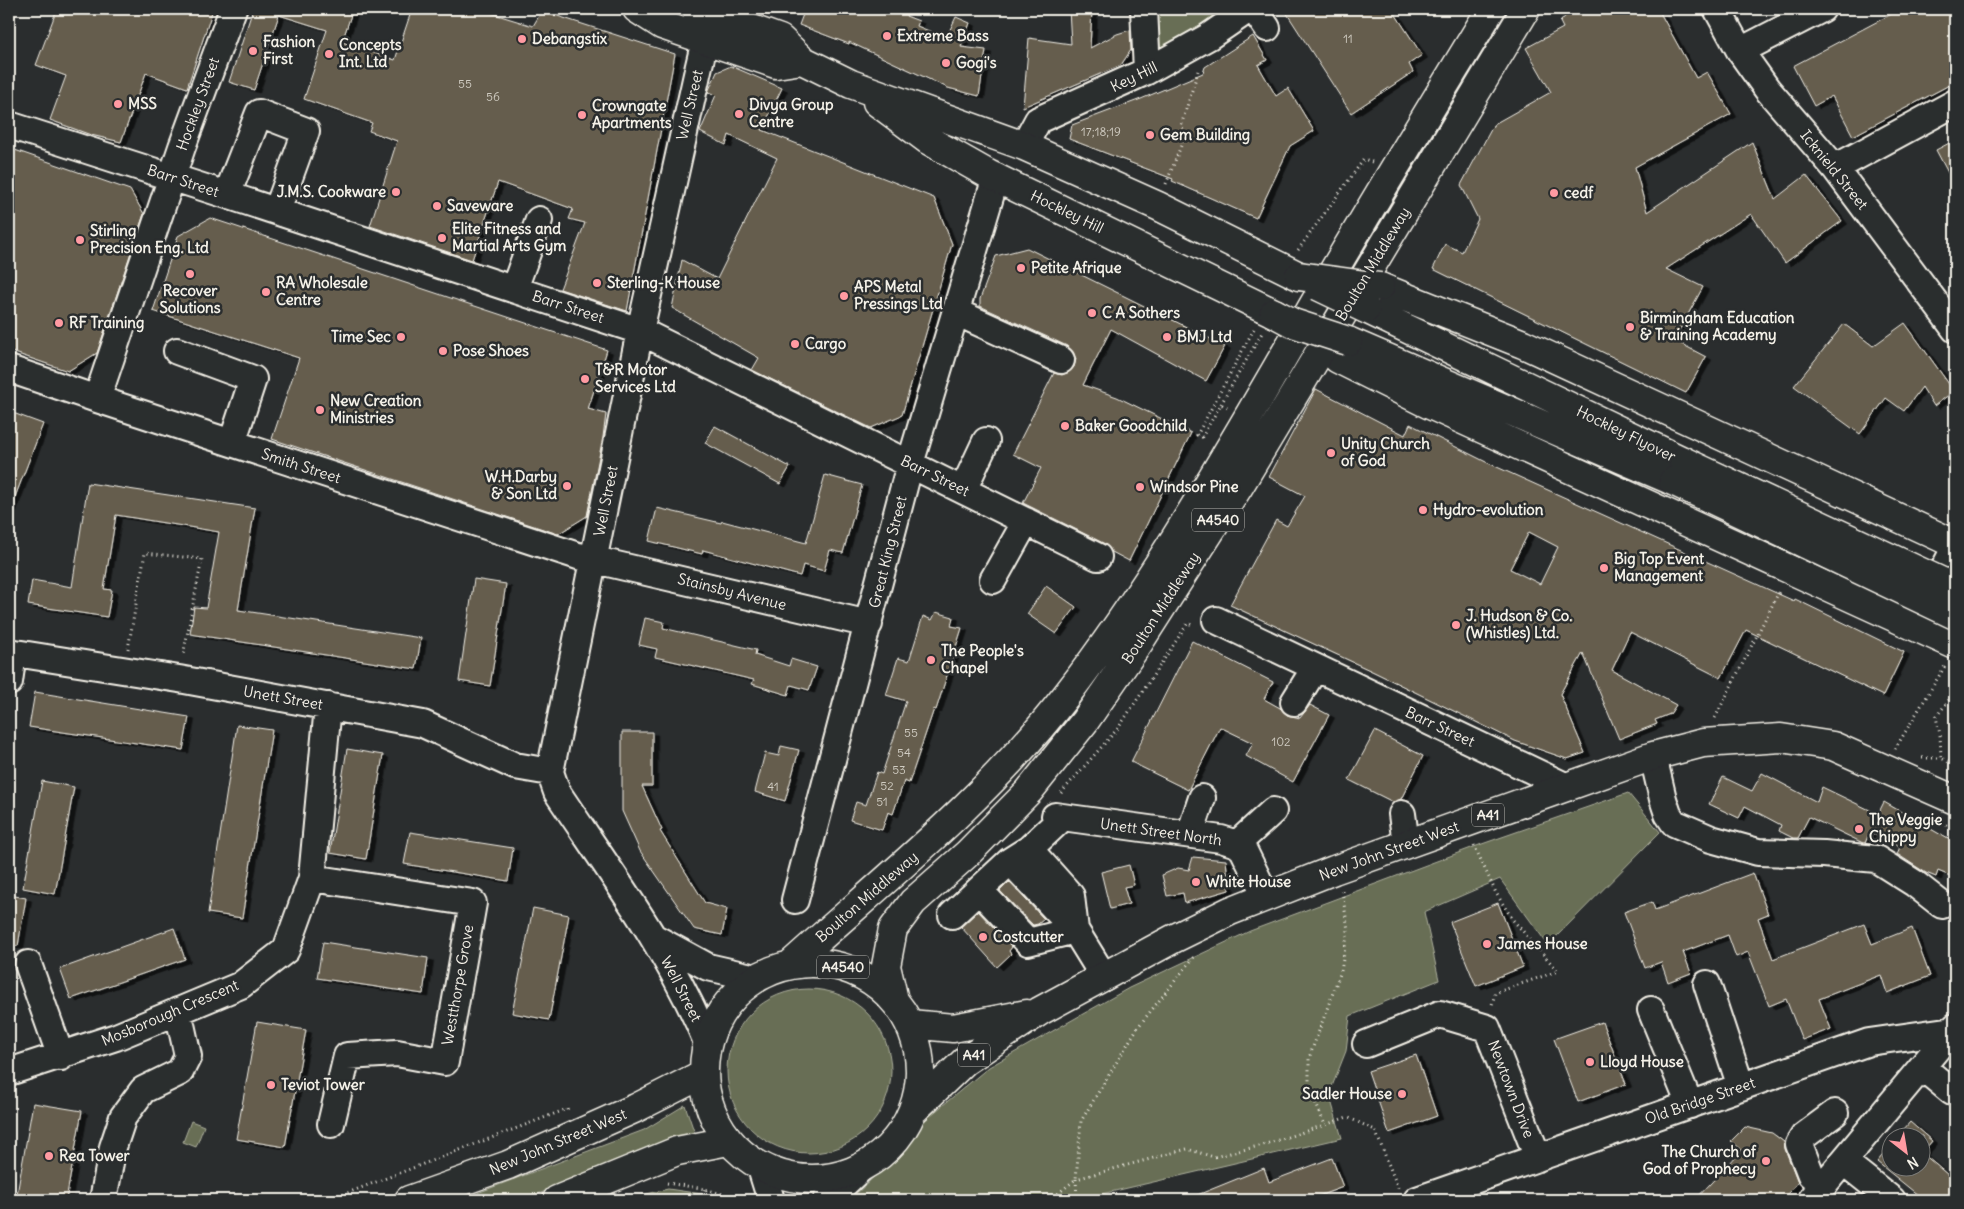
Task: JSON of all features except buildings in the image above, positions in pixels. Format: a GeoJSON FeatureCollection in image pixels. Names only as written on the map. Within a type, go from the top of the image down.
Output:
{"type":"FeatureCollection","features":[{"type":"Feature","properties":{"kind":"main road","name":"Hockley Hill"},"geometry":{"type":"LineString","coordinates":[[638,9],[662,25],[706,18],[780,39],[802,60],[852,84],[1024,146],[1158,206],[1292,272],[1373,298]]}},
{"type":"Feature","properties":{"kind":"main road","name":"Boulton Middleway"},"geometry":{"type":"LineString","coordinates":[[790,965],[927,844],[992,782],[1064,698],[1148,582],[1210,482],[1315,302],[1491,9]]}},
{"type":"Feature","properties":{"kind":"main road","name":"Boulton Middleway"},"geometry":{"type":"LineString","coordinates":[[894,1000],[886,966],[893,929],[913,902],[967,854],[1029,791],[1085,721],[1129,657],[1238,488],[1526,9]]}},
{"type":"Feature","properties":{"kind":"main road","name":"Hockley Hill"},"geometry":{"type":"LineString","coordinates":[[852,84],[928,140],[996,177],[1277,315]]}},
{"type":"Feature","properties":{"kind":"main road","name":"Hockley Flyover"},"geometry":{"type":"LineString","coordinates":[[1373,298],[1678,471],[1955,616]]}},
{"type":"Feature","properties":{"kind":"main road"},"geometry":{"type":"LineString","coordinates":[[1373,298],[1523,344],[1955,544]]}},
{"type":"Feature","properties":{"kind":"main road","name":"Hockley Flyover"},"geometry":{"type":"LineString","coordinates":[[1277,315],[1343,350],[1678,471],[1955,588]]}},
{"type":"Feature","properties":{"kind":"main road"},"geometry":{"type":"LineString","coordinates":[[1343,350],[1464,420],[1789,568],[1914,628],[1950,655]]}},
{"type":"Feature","properties":{"kind":"main road","name":"New John Street West"},"geometry":{"type":"LineString","coordinates":[[914,1109],[964,1061],[1040,1011],[1173,939],[1266,896],[1565,786],[1653,756],[1703,743],[1781,738],[1833,746],[1955,800]]}},
{"type":"Feature","properties":{"kind":"main road","name":"A4540"},"geometry":{"type":"LineString","coordinates":[[819,963],[847,968],[873,981],[894,1000],[910,1024],[919,1051],[921,1080],[914,1109],[902,1134],[883,1154],[859,1170],[827,1179],[793,1179],[761,1168],[743,1156],[728,1141],[715,1121],[706,1098],[703,1074],[707,1042],[723,1010],[734,996],[756,978],[790,965],[819,963]]}},
{"type":"Feature","properties":{"kind":"main road","name":"New John Street West"},"geometry":{"type":"LineString","coordinates":[[910,1024],[953,1028],[1040,1011]]}},
{"type":"Feature","properties":{"kind":"main road","name":"New John Street West"},"geometry":{"type":"LineString","coordinates":[[408,1200],[508,1165],[636,1108],[703,1074]]}},
{"type":"Feature","properties":{"kind":"main road"},"geometry":{"type":"LineString","coordinates":[[557,1200],[677,1151],[728,1141]]}},
{"type":"Feature","properties":{"kind":"street","name":"Hockley Street"},"geometry":{"type":"LineString","coordinates":[[97,399],[172,177],[233,9]]}},
{"type":"Feature","properties":{"kind":"street"},"geometry":{"type":"LineString","coordinates":[[1144,9],[1147,72]]}},
{"type":"Feature","properties":{"kind":"street","name":"Key Hill"},"geometry":{"type":"LineString","coordinates":[[1024,146],[1038,120],[1147,72],[1208,38],[1249,9]]}},
{"type":"Feature","properties":{"kind":"street","name":"Icknield Street"},"geometry":{"type":"LineString","coordinates":[[1717,9],[1740,51],[1767,89],[1835,168],[1955,329]]}},
{"type":"Feature","properties":{"kind":"street"},"geometry":{"type":"LineString","coordinates":[[1740,51],[1822,9]]}},
{"type":"Feature","properties":{"kind":"street","name":"Well Street"},"geometry":{"type":"LineString","coordinates":[[706,18],[698,70],[640,331],[550,772],[557,792],[654,937],[692,1006],[707,1042]]}},
{"type":"Feature","properties":{"kind":"street"},"geometry":{"type":"LineString","coordinates":[[1835,168],[1955,103]]}},
{"type":"Feature","properties":{"kind":"street"},"geometry":{"type":"LineString","coordinates":[[227,195],[259,114],[306,131],[277,211]]}},
{"type":"Feature","properties":{"kind":"street","name":"Barr Street"},"geometry":{"type":"LineString","coordinates":[[9,125],[640,331],[1098,557]]}},
{"type":"Feature","properties":{"kind":"street","name":"Great King Street"},"geometry":{"type":"LineString","coordinates":[[795,900],[910,464],[996,177]]}},
{"type":"Feature","properties":{"kind":"street"},"geometry":{"type":"LineString","coordinates":[[514,289],[539,220]]}},
{"type":"Feature","properties":{"kind":"street"},"geometry":{"type":"LineString","coordinates":[[956,312],[1061,360]]}},
{"type":"Feature","properties":{"kind":"street"},"geometry":{"type":"LineString","coordinates":[[177,351],[253,379],[232,443]]}},
{"type":"Feature","properties":{"kind":"street","name":"Smith Street"},"geometry":{"type":"LineString","coordinates":[[9,369],[578,556],[595,559]]}},
{"type":"Feature","properties":{"kind":"street"},"geometry":{"type":"LineString","coordinates":[[962,490],[986,441]]}},
{"type":"Feature","properties":{"kind":"street"},"geometry":{"type":"LineString","coordinates":[[993,580],[1026,521]]}},
{"type":"Feature","properties":{"kind":"street"},"geometry":{"type":"LineString","coordinates":[[1914,628],[1955,548]]}},
{"type":"Feature","properties":{"kind":"street","name":"Stainsby Avenue"},"geometry":{"type":"LineString","coordinates":[[595,559],[869,624]]}},
{"type":"Feature","properties":{"kind":"street","name":"Barr Street"},"geometry":{"type":"LineString","coordinates":[[1216,620],[1565,786]]}},
{"type":"Feature","properties":{"kind":"street"},"geometry":{"type":"LineString","coordinates":[[9,682],[11,652]]}},
{"type":"Feature","properties":{"kind":"street","name":"Unett Street"},"geometry":{"type":"LineString","coordinates":[[11,652],[178,679],[423,724],[515,766],[550,772]]}},
{"type":"Feature","properties":{"kind":"street"},"geometry":{"type":"LineString","coordinates":[[1294,702],[1315,668]]}},
{"type":"Feature","properties":{"kind":"street","name":"Mosborough Crescent"},"geometry":{"type":"LineString","coordinates":[[9,1072],[116,1037],[241,985],[286,950],[312,878],[328,706]]}},
{"type":"Feature","properties":{"kind":"street"},"geometry":{"type":"LineString","coordinates":[[1653,756],[1663,799],[1668,814],[1674,823],[1711,839],[1758,852],[1824,854],[1876,859],[1914,883],[1942,905]]}},
{"type":"Feature","properties":{"kind":"street"},"geometry":{"type":"LineString","coordinates":[[1190,834],[1202,798]]}},
{"type":"Feature","properties":{"kind":"street"},"geometry":{"type":"LineString","coordinates":[[952,915],[1001,875],[1059,809]]}},
{"type":"Feature","properties":{"kind":"street","name":"Unett Street North"},"geometry":{"type":"LineString","coordinates":[[1059,809],[1221,839],[1237,844],[1243,850],[1266,896]]}},
{"type":"Feature","properties":{"kind":"street"},"geometry":{"type":"LineString","coordinates":[[1237,844],[1272,811]]}},
{"type":"Feature","properties":{"kind":"street"},"geometry":{"type":"LineString","coordinates":[[1402,814],[1406,844]]}},
{"type":"Feature","properties":{"kind":"street"},"geometry":{"type":"LineString","coordinates":[[1001,875],[1071,896],[1061,934]]}},
{"type":"Feature","properties":{"kind":"street"},"geometry":{"type":"LineString","coordinates":[[1001,875],[1104,977]]}},
{"type":"Feature","properties":{"kind":"street","name":"Westthorpe Grove"},"geometry":{"type":"LineString","coordinates":[[312,878],[473,903],[445,1062],[398,1053],[346,1056],[330,1124]]}},
{"type":"Feature","properties":{"kind":"street","name":"Well Street"},"geometry":{"type":"LineString","coordinates":[[654,937],[708,967],[756,978]]}},
{"type":"Feature","properties":{"kind":"street"},"geometry":{"type":"LineString","coordinates":[[28,964],[61,1056]]}},
{"type":"Feature","properties":{"kind":"street"},"geometry":{"type":"LineString","coordinates":[[1707,984],[1741,1087]]}},
{"type":"Feature","properties":{"kind":"street"},"geometry":{"type":"LineString","coordinates":[[1651,1010],[1690,1105]]}},
{"type":"Feature","properties":{"kind":"street"},"geometry":{"type":"LineString","coordinates":[[103,1200],[123,1117],[143,1090],[180,1072],[188,1056],[178,1011]]}},
{"type":"Feature","properties":{"kind":"street","name":"Newtown Drive"},"geometry":{"type":"LineString","coordinates":[[1366,1044],[1440,1014],[1487,1028],[1538,1158]]}},
{"type":"Feature","properties":{"kind":"street"},"geometry":{"type":"LineString","coordinates":[[1835,1113],[1804,1136],[1799,1144],[1818,1193],[1954,1028]]}},
{"type":"Feature","properties":{"kind":"street","name":"Old Bridge Street"},"geometry":{"type":"LineString","coordinates":[[1417,1200],[1453,1194],[1538,1158],[1869,1042],[1954,1028]]}},
{"type":"Feature","properties":{"kind":"street"},"geometry":{"type":"LineString","coordinates":[[1922,1067],[1954,1098]]}},
{"type":"Feature","properties":{"kind":"street"},"geometry":{"type":"LineString","coordinates":[[1844,1162],[1892,1200]]}},
{"type":"Feature","properties":{"kind":"street"},"geometry":{"type":"LineString","coordinates":[[761,1168],[770,1200]]}},
{"type":"Feature","properties":{"kind":"street"},"geometry":{"type":"LineString","coordinates":[[828,1200],[859,1170]]}},
{"type":"Feature","properties":{"kind":"path"},"geometry":{"type":"LineString","coordinates":[[1158,206],[1186,133],[1181,126],[1208,38]]}},
{"type":"Feature","properties":{"kind":"path"},"geometry":{"type":"LineString","coordinates":[[1292,272],[1364,159],[1378,164]]}},
{"type":"Feature","properties":{"kind":"path"},"geometry":{"type":"LineString","coordinates":[[1277,315],[1202,437],[1197,435],[1277,315]]}},
{"type":"Feature","properties":{"kind":"path"},"geometry":{"type":"LineString","coordinates":[[1221,404],[1234,411]]}},
{"type":"Feature","properties":{"kind":"path"},"geometry":{"type":"LineString","coordinates":[[124,670],[145,553],[202,559],[178,679]]}},
{"type":"Feature","properties":{"kind":"path"},"geometry":{"type":"LineString","coordinates":[[1703,743],[1780,590],[1789,568]]}},
{"type":"Feature","properties":{"kind":"path"},"geometry":{"type":"LineString","coordinates":[[1059,809],[1119,727],[1188,624],[1196,627],[1216,620]]}},
{"type":"Feature","properties":{"kind":"path"},"geometry":{"type":"LineString","coordinates":[[1883,769],[1950,655]]}},
{"type":"Feature","properties":{"kind":"path"},"geometry":{"type":"LineString","coordinates":[[1955,692],[1936,717],[1940,734],[1941,758],[1955,765]]}},
{"type":"Feature","properties":{"kind":"path"},"geometry":{"type":"LineString","coordinates":[[1466,823],[1475,849],[1496,893],[1513,920],[1558,971],[1495,993],[1487,1028]]}},
{"type":"Feature","properties":{"kind":"path"},"geometry":{"type":"LineString","coordinates":[[1077,1200],[1076,1180],[1081,1121],[1138,1027],[1199,950]]}},
{"type":"Feature","properties":{"kind":"path"},"geometry":{"type":"LineString","coordinates":[[329,1200],[567,1109]]}},
{"type":"Feature","properties":{"kind":"path"},"geometry":{"type":"LineString","coordinates":[[1050,1200],[1076,1180],[1187,1149],[1214,1157],[1263,1145],[1325,1125]]}},
{"type":"Feature","properties":{"kind":"path"},"geometry":{"type":"LineString","coordinates":[[664,1182],[705,1189],[742,1200]]}},
{"type":"Feature","properties":{"kind":"path"},"geometry":{"type":"LineString","coordinates":[[702,1200],[705,1189]]}},
{"type":"Feature","properties":{"kind":"green space"},"geometry":{"type":"Polygon","coordinates":[[[1156,9],[1230,9],[1157,53],[1156,9]]]}},
{"type":"Feature","properties":{"kind":"green space"},"geometry":{"type":"Polygon","coordinates":[[[1628,793],[1660,832],[1548,945],[1500,879],[1424,912],[1439,980],[1350,1016],[1346,1051],[1329,1094],[1342,1138],[1089,1197],[1089,1200],[850,1200],[880,1171],[925,1120],[989,1067],[1129,988],[1250,931],[1482,844],[1628,793]]]}},
{"type":"Feature","properties":{"kind":"green space"},"geometry":{"type":"Polygon","coordinates":[[[801,989],[817,989],[840,995],[855,1003],[867,1013],[877,1025],[885,1040],[891,1063],[891,1079],[885,1102],[877,1117],[867,1129],[855,1139],[840,1147],[817,1153],[801,1153],[778,1147],[763,1139],[741,1117],[731,1095],[727,1079],[727,1063],[733,1040],[741,1025],[763,1003],[785,993],[801,989]]]}},
{"type":"Feature","properties":{"kind":"green space"},"geometry":{"type":"Polygon","coordinates":[[[685,1105],[695,1134],[579,1177],[524,1200],[459,1200],[644,1130],[685,1105]]]}},
{"type":"Feature","properties":{"kind":"green space"},"geometry":{"type":"Polygon","coordinates":[[[191,1121],[204,1126],[196,1147],[183,1142],[191,1121]]]}},
{"type":"Feature","properties":{"kind":"green space"},"geometry":{"type":"Polygon","coordinates":[[[668,1189],[702,1194],[719,1200],[621,1200],[668,1189]]]}},
{"type":"Feature","properties":{"kind":"place","name":"Extreme Bass"},"geometry":{"type":"Point","coordinates":[887,36]}},
{"type":"Feature","properties":{"kind":"place","name":"Debangstix"},"geometry":{"type":"Point","coordinates":[522,39]}},
{"type":"Feature","properties":{"kind":"place","name":"Fashion First"},"geometry":{"type":"Point","coordinates":[253,51]}},
{"type":"Feature","properties":{"kind":"place","name":"Concepts Int. Ltd"},"geometry":{"type":"Point","coordinates":[329,54]}},
{"type":"Feature","properties":{"kind":"place","name":"Gogi's"},"geometry":{"type":"Point","coordinates":[946,63]}},
{"type":"Feature","properties":{"kind":"place","name":"MSS"},"geometry":{"type":"Point","coordinates":[118,104]}},
{"type":"Feature","properties":{"kind":"place","name":"Divya Group Centre"},"geometry":{"type":"Point","coordinates":[739,114]}},
{"type":"Feature","properties":{"kind":"place","name":"Crowngate Apartments"},"geometry":{"type":"Point","coordinates":[582,115]}},
{"type":"Feature","properties":{"kind":"place","name":"Gem Building"},"geometry":{"type":"Point","coordinates":[1150,135]}},
{"type":"Feature","properties":{"kind":"place","name":"J.M.S. Cookware"},"geometry":{"type":"Point","coordinates":[396,192]}},
{"type":"Feature","properties":{"kind":"place","name":"cedf"},"geometry":{"type":"Point","coordinates":[1554,193]}},
{"type":"Feature","properties":{"kind":"place","name":"Saveware"},"geometry":{"type":"Point","coordinates":[437,206]}},
{"type":"Feature","properties":{"kind":"place","name":"Elite Fitness and Martial Arts Gym"},"geometry":{"type":"Point","coordinates":[442,238]}},
{"type":"Feature","properties":{"kind":"place","name":"Stirling Precision Eng. Ltd"},"geometry":{"type":"Point","coordinates":[80,240]}},
{"type":"Feature","properties":{"kind":"place","name":"Petite Afrique"},"geometry":{"type":"Point","coordinates":[1021,268]}},
{"type":"Feature","properties":{"kind":"place","name":"Recover Solutions"},"geometry":{"type":"Point","coordinates":[190,274]}},
{"type":"Feature","properties":{"kind":"place","name":"Sterling-K House"},"geometry":{"type":"Point","coordinates":[597,283]}},
{"type":"Feature","properties":{"kind":"place","name":"RA Wholesale Centre"},"geometry":{"type":"Point","coordinates":[266,292]}},
{"type":"Feature","properties":{"kind":"place","name":"APS Metal Pressings Ltd"},"geometry":{"type":"Point","coordinates":[844,296]}},
{"type":"Feature","properties":{"kind":"place","name":"C A Sothers"},"geometry":{"type":"Point","coordinates":[1092,313]}},
{"type":"Feature","properties":{"kind":"place","name":"RF Training"},"geometry":{"type":"Point","coordinates":[59,323]}},
{"type":"Feature","properties":{"kind":"place","name":"Birmingham Education & Training Academy"},"geometry":{"type":"Point","coordinates":[1630,327]}},
{"type":"Feature","properties":{"kind":"place","name":"Time Sec"},"geometry":{"type":"Point","coordinates":[401,337]}},
{"type":"Feature","properties":{"kind":"place","name":"BMJ Ltd"},"geometry":{"type":"Point","coordinates":[1167,337]}},
{"type":"Feature","properties":{"kind":"place","name":"Cargo"},"geometry":{"type":"Point","coordinates":[795,344]}},
{"type":"Feature","properties":{"kind":"place","name":"Pose Shoes"},"geometry":{"type":"Point","coordinates":[443,351]}},
{"type":"Feature","properties":{"kind":"place","name":"T&R Motor Services Ltd"},"geometry":{"type":"Point","coordinates":[585,379]}},
{"type":"Feature","properties":{"kind":"place","name":"New Creation Ministries"},"geometry":{"type":"Point","coordinates":[320,410]}},
{"type":"Feature","properties":{"kind":"place","name":"Baker Goodchild"},"geometry":{"type":"Point","coordinates":[1065,426]}},
{"type":"Feature","properties":{"kind":"place","name":"Unity Church of God"},"geometry":{"type":"Point","coordinates":[1331,453]}},
{"type":"Feature","properties":{"kind":"place","name":"W.H.Darby & Son Ltd"},"geometry":{"type":"Point","coordinates":[567,486]}},
{"type":"Feature","properties":{"kind":"place","name":"Windsor Pine"},"geometry":{"type":"Point","coordinates":[1140,487]}},
{"type":"Feature","properties":{"kind":"place","name":"Hydro-evolution"},"geometry":{"type":"Point","coordinates":[1423,510]}},
{"type":"Feature","properties":{"kind":"place","name":"Big Top Event Management"},"geometry":{"type":"Point","coordinates":[1604,568]}},
{"type":"Feature","properties":{"kind":"place","name":"J. Hudson & Co. (Whistles) Ltd."},"geometry":{"type":"Point","coordinates":[1456,625]}},
{"type":"Feature","properties":{"kind":"place","name":"The People's Chapel"},"geometry":{"type":"Point","coordinates":[931,660]}},
{"type":"Feature","properties":{"kind":"place","name":"The Veggie Chippy"},"geometry":{"type":"Point","coordinates":[1859,829]}},
{"type":"Feature","properties":{"kind":"place","name":"White House"},"geometry":{"type":"Point","coordinates":[1196,882]}},
{"type":"Feature","properties":{"kind":"place","name":"Costcutter"},"geometry":{"type":"Point","coordinates":[983,937]}},
{"type":"Feature","properties":{"kind":"place","name":"James House"},"geometry":{"type":"Point","coordinates":[1487,944]}},
{"type":"Feature","properties":{"kind":"place","name":"Lloyd House"},"geometry":{"type":"Point","coordinates":[1590,1062]}},
{"type":"Feature","properties":{"kind":"place","name":"Teviot Tower"},"geometry":{"type":"Point","coordinates":[271,1085]}},
{"type":"Feature","properties":{"kind":"place","name":"Sadler House"},"geometry":{"type":"Point","coordinates":[1402,1094]}},
{"type":"Feature","properties":{"kind":"place","name":"Rea Tower"},"geometry":{"type":"Point","coordinates":[49,1156]}},
{"type":"Feature","properties":{"kind":"place","name":"The Church of God of Prophecy"},"geometry":{"type":"Point","coordinates":[1766,1161]}}]}
